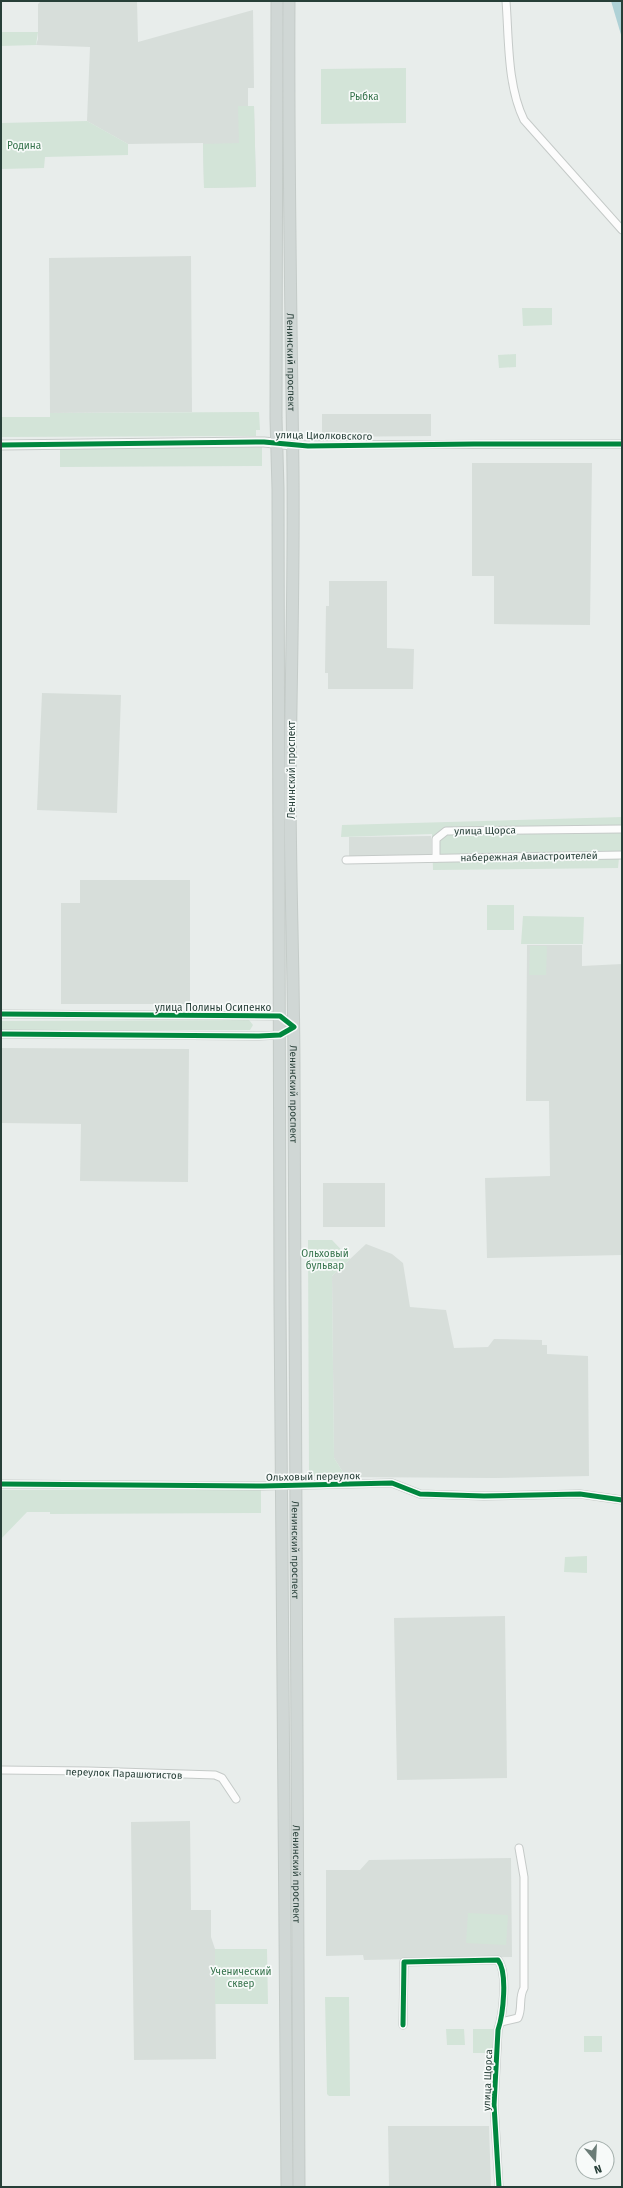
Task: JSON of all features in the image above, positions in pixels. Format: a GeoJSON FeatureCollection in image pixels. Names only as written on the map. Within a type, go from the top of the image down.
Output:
{"type":"FeatureCollection","features":[{"type":"Feature","properties":{"kind":"main road","name":"Ленинский проспект"},"geometry":{"type":"LineString","coordinates":[[277,1],[277,443],[286,2187]]}},
{"type":"Feature","properties":{"kind":"main road","name":"Ленинский проспект"},"geometry":{"type":"LineString","coordinates":[[289,1],[289,189],[292,445],[290,780],[294,1027],[299,2187]]}},
{"type":"Feature","properties":{"kind":"street"},"geometry":{"type":"LineString","coordinates":[[506,1],[514,89],[518,108],[524,120],[622,230]]}},
{"type":"Feature","properties":{"kind":"street","name":"улица Циолковского"},"geometry":{"type":"LineString","coordinates":[[1,445],[277,443],[292,445],[622,444]]}},
{"type":"Feature","properties":{"kind":"street","name":"улица Щорса"},"geometry":{"type":"LineString","coordinates":[[436,858],[436,839],[446,830],[622,828]]}},
{"type":"Feature","properties":{"kind":"street","name":"набережная Авиастроителей"},"geometry":{"type":"LineString","coordinates":[[436,858],[622,855]]}},
{"type":"Feature","properties":{"kind":"street"},"geometry":{"type":"LineString","coordinates":[[346,860],[436,858]]}},
{"type":"Feature","properties":{"kind":"street","name":"улица Полины Осипенко"},"geometry":{"type":"LineString","coordinates":[[1,1014],[280,1016],[294,1027]]}},
{"type":"Feature","properties":{"kind":"street"},"geometry":{"type":"LineString","coordinates":[[1,1034],[280,1035],[294,1027]]}},
{"type":"Feature","properties":{"kind":"street","name":"Ольховый переулок"},"geometry":{"type":"LineString","coordinates":[[1,1484],[282,1486],[392,1483],[420,1494],[484,1496],[580,1494],[622,1500]]}},
{"type":"Feature","properties":{"kind":"street","name":"переулок Парашютистов"},"geometry":{"type":"LineString","coordinates":[[1,1770],[215,1775],[222,1778],[236,1798]]}},
{"type":"Feature","properties":{"kind":"street"},"geometry":{"type":"LineString","coordinates":[[501,2022],[518,2018],[520,2013],[520,1995],[524,1988],[524,1877],[519,1848]]}},
{"type":"Feature","properties":{"kind":"street","name":"улица Щорса"},"geometry":{"type":"LineString","coordinates":[[403,2025],[404,1962],[498,1960],[503,1967],[501,2022],[498,2030],[494,2105],[499,2187]]}},
{"type":"Feature","properties":{"kind":"shaded area"},"geometry":{"type":"Polygon","coordinates":[[[41,1],[137,1],[138,42],[253,10],[254,88],[248,88],[248,106],[254,106],[256,187],[204,188],[203,143],[128,144],[87,121],[90,47],[36,45],[38,39],[38,4],[41,1]]]}},
{"type":"Feature","properties":{"kind":"shaded area"},"geometry":{"type":"Polygon","coordinates":[[[191,256],[192,412],[50,413],[49,258],[191,256]]]}},
{"type":"Feature","properties":{"kind":"shaded area"},"geometry":{"type":"Polygon","coordinates":[[[322,414],[431,414],[431,436],[322,437],[322,414]]]}},
{"type":"Feature","properties":{"kind":"shaded area"},"geometry":{"type":"Polygon","coordinates":[[[472,463],[592,463],[590,625],[494,624],[494,576],[472,576],[472,463]]]}},
{"type":"Feature","properties":{"kind":"shaded area"},"geometry":{"type":"Polygon","coordinates":[[[329,581],[387,581],[387,648],[414,649],[413,689],[328,689],[328,673],[325,673],[326,606],[329,606],[329,581]]]}},
{"type":"Feature","properties":{"kind":"shaded area"},"geometry":{"type":"Polygon","coordinates":[[[42,693],[121,695],[117,813],[37,810],[42,693]]]}},
{"type":"Feature","properties":{"kind":"shaded area"},"geometry":{"type":"Polygon","coordinates":[[[431,836],[431,855],[427,857],[349,857],[349,837],[431,836]]]}},
{"type":"Feature","properties":{"kind":"shaded area"},"geometry":{"type":"Polygon","coordinates":[[[80,880],[190,880],[190,1004],[61,1004],[61,903],[80,903],[80,880]]]}},
{"type":"Feature","properties":{"kind":"shaded area"},"geometry":{"type":"Polygon","coordinates":[[[527,945],[582,945],[582,966],[622,964],[622,1255],[487,1258],[485,1178],[550,1176],[549,1101],[526,1101],[527,945]]]}},
{"type":"Feature","properties":{"kind":"shaded area"},"geometry":{"type":"Polygon","coordinates":[[[1,1048],[189,1049],[188,1182],[80,1181],[81,1124],[1,1123],[1,1048]]]}},
{"type":"Feature","properties":{"kind":"shaded area"},"geometry":{"type":"Polygon","coordinates":[[[323,1183],[385,1183],[385,1227],[323,1227],[323,1183]]]}},
{"type":"Feature","properties":{"kind":"shaded area"},"geometry":{"type":"Polygon","coordinates":[[[366,1244],[392,1254],[403,1263],[410,1307],[446,1310],[454,1348],[488,1347],[494,1339],[542,1340],[542,1345],[547,1345],[547,1354],[588,1356],[589,1476],[495,1478],[346,1477],[334,1458],[332,1276],[366,1244]]]}},
{"type":"Feature","properties":{"kind":"shaded area"},"geometry":{"type":"Polygon","coordinates":[[[505,1616],[507,1778],[397,1780],[394,1618],[505,1616]]]}},
{"type":"Feature","properties":{"kind":"shaded area"},"geometry":{"type":"Polygon","coordinates":[[[190,1821],[191,1910],[211,1910],[211,1937],[215,1949],[216,2059],[134,2060],[131,1822],[190,1821]]]}},
{"type":"Feature","properties":{"kind":"shaded area"},"geometry":{"type":"Polygon","coordinates":[[[511,1858],[512,1957],[364,1960],[363,1955],[326,1956],[326,1870],[360,1870],[369,1860],[511,1858]]]}},
{"type":"Feature","properties":{"kind":"shaded area"},"geometry":{"type":"Polygon","coordinates":[[[388,2126],[489,2126],[491,2187],[389,2187],[388,2126]]]}},
{"type":"Feature","properties":{"kind":"green space"},"geometry":{"type":"Polygon","coordinates":[[[1,32],[38,32],[36,45],[1,46],[1,32]]]}},
{"type":"Feature","properties":{"kind":"green space","name":"Рыбка"},"geometry":{"type":"Polygon","coordinates":[[[406,68],[406,123],[321,124],[321,69],[406,68]]]}},
{"type":"Feature","properties":{"kind":"green space"},"geometry":{"type":"Polygon","coordinates":[[[238,106],[254,106],[256,187],[204,188],[203,144],[239,143],[238,106]]]}},
{"type":"Feature","properties":{"kind":"green space","name":"Родина"},"geometry":{"type":"Polygon","coordinates":[[[87,121],[128,144],[128,155],[45,157],[44,168],[1,169],[1,123],[87,121]]]}},
{"type":"Feature","properties":{"kind":"green space"},"geometry":{"type":"Polygon","coordinates":[[[522,308],[552,308],[552,325],[523,326],[522,308]]]}},
{"type":"Feature","properties":{"kind":"green space"},"geometry":{"type":"Polygon","coordinates":[[[516,354],[516,367],[499,368],[498,355],[516,354]]]}},
{"type":"Feature","properties":{"kind":"green space"},"geometry":{"type":"Polygon","coordinates":[[[259,412],[260,430],[256,430],[256,436],[1,437],[1,417],[50,417],[50,413],[259,412]]]}},
{"type":"Feature","properties":{"kind":"green space"},"geometry":{"type":"Polygon","coordinates":[[[262,447],[262,466],[60,467],[60,448],[262,447]]]}},
{"type":"Feature","properties":{"kind":"green space"},"geometry":{"type":"Polygon","coordinates":[[[622,817],[622,858],[619,858],[618,868],[433,870],[432,834],[341,837],[342,825],[622,817]]]}},
{"type":"Feature","properties":{"kind":"green space"},"geometry":{"type":"Polygon","coordinates":[[[487,905],[514,905],[514,930],[487,930],[487,905]]]}},
{"type":"Feature","properties":{"kind":"green space"},"geometry":{"type":"Polygon","coordinates":[[[523,916],[584,917],[583,944],[521,944],[523,916]]]}},
{"type":"Feature","properties":{"kind":"green space"},"geometry":{"type":"Polygon","coordinates":[[[530,946],[547,946],[546,975],[529,975],[530,946]]]}},
{"type":"Feature","properties":{"kind":"green space"},"geometry":{"type":"Polygon","coordinates":[[[249,1020],[253,1025],[250,1030],[1,1031],[1,1021],[249,1020]]]}},
{"type":"Feature","properties":{"kind":"green space","name":"Ольховый бульвар"},"geometry":{"type":"Polygon","coordinates":[[[308,1240],[332,1240],[350,1259],[332,1276],[334,1458],[346,1477],[309,1476],[308,1240]]]}},
{"type":"Feature","properties":{"kind":"green space"},"geometry":{"type":"Polygon","coordinates":[[[261,1489],[261,1513],[50,1514],[50,1512],[27,1512],[1,1539],[1,1490],[261,1489]]]}},
{"type":"Feature","properties":{"kind":"green space"},"geometry":{"type":"Polygon","coordinates":[[[587,1556],[587,1573],[564,1572],[565,1557],[587,1556]]]}},
{"type":"Feature","properties":{"kind":"green space"},"geometry":{"type":"Polygon","coordinates":[[[468,1913],[508,1915],[506,1945],[466,1943],[468,1913]]]}},
{"type":"Feature","properties":{"kind":"green space","name":"Ученический сквер"},"geometry":{"type":"Polygon","coordinates":[[[215,1949],[267,1949],[268,2004],[215,2004],[215,1949]]]}},
{"type":"Feature","properties":{"kind":"green space"},"geometry":{"type":"Polygon","coordinates":[[[325,1997],[349,1997],[350,2096],[329,2096],[327,2094],[325,1997]]]}},
{"type":"Feature","properties":{"kind":"green space"},"geometry":{"type":"Polygon","coordinates":[[[446,2029],[464,2029],[465,2045],[447,2045],[446,2029]]]}},
{"type":"Feature","properties":{"kind":"green space"},"geometry":{"type":"Polygon","coordinates":[[[473,2029],[493,2029],[494,2053],[473,2053],[473,2029]]]}},
{"type":"Feature","properties":{"kind":"green space"},"geometry":{"type":"Polygon","coordinates":[[[584,2036],[602,2036],[602,2052],[584,2052],[584,2036]]]}},
{"type":"Feature","properties":{"kind":"water"},"geometry":{"type":"Polygon","coordinates":[[[611,1],[622,1],[622,38],[611,1]]]}},
{"type":"Feature","properties":{"kind":"cycle path"},"geometry":{"type":"LineString","coordinates":[[1,445],[264,442],[308,446],[622,444]]}},
{"type":"Feature","properties":{"kind":"cycle path"},"geometry":{"type":"LineString","coordinates":[[1,1014],[280,1016],[294,1027],[280,1035],[259,1036],[1,1034]]}},
{"type":"Feature","properties":{"kind":"cycle path"},"geometry":{"type":"LineString","coordinates":[[1,1484],[263,1486],[392,1483],[420,1494],[484,1496],[580,1494],[622,1500]]}},
{"type":"Feature","properties":{"kind":"cycle path"},"geometry":{"type":"LineString","coordinates":[[403,2025],[404,1962],[498,1960],[501,1966],[504,1984],[502,2015],[498,2030],[494,2105],[499,2187]]}}]}
